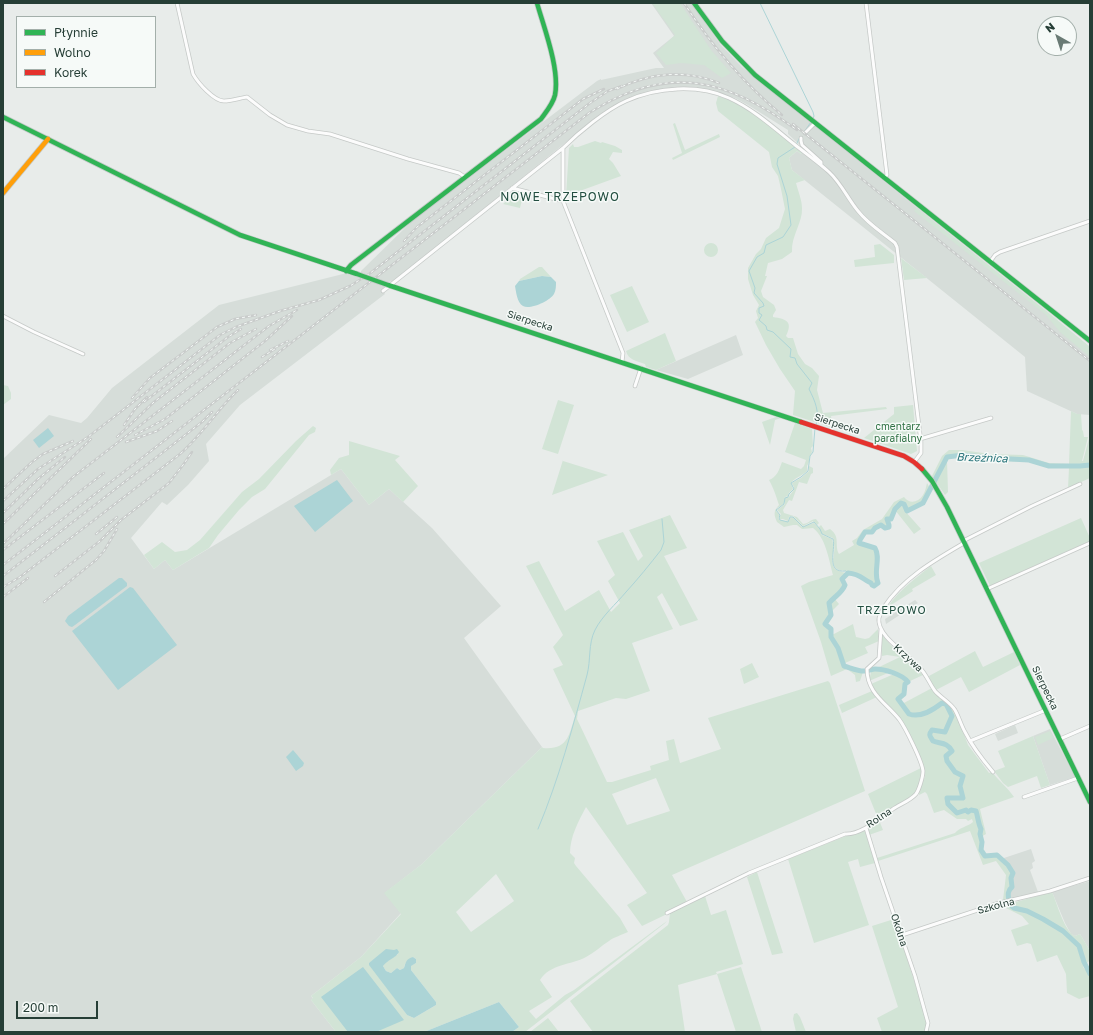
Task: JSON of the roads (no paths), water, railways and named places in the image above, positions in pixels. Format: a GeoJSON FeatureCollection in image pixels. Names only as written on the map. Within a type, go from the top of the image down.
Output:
{"type":"FeatureCollection","features":[{"type":"Feature","properties":{"kind":"street"},"geometry":{"type":"LineString","coordinates":[[178,3],[193,74],[196,80],[218,100],[225,101],[247,97],[270,115],[287,125],[308,131],[330,134],[408,159],[459,173],[465,177]]}},
{"type":"Feature","properties":{"kind":"street"},"geometry":{"type":"LineString","coordinates":[[346,271],[351,265],[541,119],[552,104],[556,90],[556,77],[537,3]]}},
{"type":"Feature","properties":{"kind":"street"},"geometry":{"type":"LineString","coordinates":[[694,3],[712,29],[739,60],[815,123],[1090,341]]}},
{"type":"Feature","properties":{"kind":"street"},"geometry":{"type":"LineString","coordinates":[[866,3],[887,169],[887,176],[884,178]]}},
{"type":"Feature","properties":{"kind":"street"},"geometry":{"type":"LineString","coordinates":[[383,291],[604,115],[625,102],[650,93],[678,89],[707,92],[729,98],[756,114],[821,165],[833,177],[861,215],[897,247],[920,439],[921,453],[915,461]]}},
{"type":"Feature","properties":{"kind":"street","name":"Sierpecka"},"geometry":{"type":"LineString","coordinates":[[3,116],[240,235],[814,425],[915,461],[928,477],[950,510],[964,542],[1090,802]]}},
{"type":"Feature","properties":{"kind":"street"},"geometry":{"type":"LineString","coordinates":[[805,133],[815,123]]}},
{"type":"Feature","properties":{"kind":"street"},"geometry":{"type":"LineString","coordinates":[[801,138],[802,144],[821,162],[821,165]]}},
{"type":"Feature","properties":{"kind":"street"},"geometry":{"type":"LineString","coordinates":[[3,193],[48,139]]}},
{"type":"Feature","properties":{"kind":"street"},"geometry":{"type":"LineString","coordinates":[[563,148],[563,202],[623,353],[622,362]]}},
{"type":"Feature","properties":{"kind":"street"},"geometry":{"type":"LineString","coordinates":[[512,188],[563,202]]}},
{"type":"Feature","properties":{"kind":"street"},"geometry":{"type":"LineString","coordinates":[[990,262],[995,255],[1000,252],[1090,222]]}},
{"type":"Feature","properties":{"kind":"street"},"geometry":{"type":"LineString","coordinates":[[3,316],[83,354]]}},
{"type":"Feature","properties":{"kind":"street"},"geometry":{"type":"LineString","coordinates":[[635,386],[641,368]]}},
{"type":"Feature","properties":{"kind":"street"},"geometry":{"type":"LineString","coordinates":[[920,439],[991,418]]}},
{"type":"Feature","properties":{"kind":"street"},"geometry":{"type":"LineString","coordinates":[[881,629],[879,620],[880,614],[888,601],[897,591],[929,564],[964,542],[1032,506],[1080,484]]}},
{"type":"Feature","properties":{"kind":"street"},"geometry":{"type":"LineString","coordinates":[[987,589],[1090,543]]}},
{"type":"Feature","properties":{"kind":"street","name":"Rolna"},"geometry":{"type":"LineString","coordinates":[[667,913],[749,873],[845,834],[866,828],[914,796],[923,776],[921,763],[899,719],[879,700],[867,680],[867,672],[879,658],[881,629]]}},
{"type":"Feature","properties":{"kind":"street","name":"Krzywa"},"geometry":{"type":"LineString","coordinates":[[881,629],[894,646],[917,664],[928,678],[935,691],[953,706],[970,741],[993,772]]}},
{"type":"Feature","properties":{"kind":"street"},"geometry":{"type":"LineString","coordinates":[[970,741],[1046,710]]}},
{"type":"Feature","properties":{"kind":"street"},"geometry":{"type":"LineString","coordinates":[[1060,739],[1090,726]]}},
{"type":"Feature","properties":{"kind":"street"},"geometry":{"type":"LineString","coordinates":[[1024,797],[1078,778]]}},
{"type":"Feature","properties":{"kind":"street","name":"Okólna"},"geometry":{"type":"LineString","coordinates":[[866,828],[881,877],[902,935],[928,1023],[926,1032]]}},
{"type":"Feature","properties":{"kind":"street","name":"Szkolna"},"geometry":{"type":"LineString","coordinates":[[902,935],[1006,902],[1050,891],[1090,878]]}},
{"type":"Feature","properties":{"kind":"water"},"geometry":{"type":"Polygon","coordinates":[[[542,276],[551,277],[556,282],[556,290],[554,294],[552,297],[535,306],[523,306],[518,300],[515,286],[519,281],[542,276]]]}},
{"type":"Feature","properties":{"kind":"water"},"geometry":{"type":"Polygon","coordinates":[[[48,428],[54,436],[39,448],[33,440],[48,428]]]}},
{"type":"Feature","properties":{"kind":"water"},"geometry":{"type":"Polygon","coordinates":[[[337,480],[353,501],[315,532],[294,506],[337,480]]]}},
{"type":"Feature","properties":{"kind":"water"},"geometry":{"type":"Polygon","coordinates":[[[119,578],[122,578],[127,583],[127,586],[75,625],[72,627],[69,626],[65,621],[68,616],[119,578]]]}},
{"type":"Feature","properties":{"kind":"water"},"geometry":{"type":"Polygon","coordinates":[[[130,587],[133,588],[177,645],[118,690],[72,631],[130,587]]]}},
{"type":"Feature","properties":{"kind":"water"},"geometry":{"type":"Polygon","coordinates":[[[293,750],[304,763],[303,766],[296,771],[286,757],[293,750]]]}},
{"type":"Feature","properties":{"kind":"water"},"geometry":{"type":"Polygon","coordinates":[[[386,949],[397,949],[399,952],[383,966],[386,971],[391,973],[397,968],[400,970],[404,968],[409,959],[413,957],[416,959],[416,963],[411,966],[411,970],[436,1002],[436,1005],[414,1018],[407,1015],[369,965],[369,963],[386,949]]]}},
{"type":"Feature","properties":{"kind":"water"},"geometry":{"type":"Polygon","coordinates":[[[363,967],[404,1020],[376,1032],[348,1032],[321,997],[363,967]]]}},
{"type":"Feature","properties":{"kind":"water"},"geometry":{"type":"Polygon","coordinates":[[[499,1002],[519,1027],[512,1032],[424,1032],[499,1002]]]}},
{"type":"Feature","properties":{"kind":"waterway"},"geometry":{"type":"LineString","coordinates":[[760,3],[813,112],[813,119]]}},
{"type":"Feature","properties":{"kind":"waterway"},"geometry":{"type":"LineString","coordinates":[[804,132],[811,122]]}},
{"type":"Feature","properties":{"kind":"waterway"},"geometry":{"type":"LineString","coordinates":[[800,137],[795,147],[778,158],[777,164],[787,196],[791,225],[783,237],[766,245],[764,253],[757,257],[749,271],[755,288],[754,293],[764,306],[759,308],[759,313],[762,315],[759,320],[766,326],[767,330],[773,332],[791,349],[790,357],[795,358],[797,364],[812,383],[809,389],[817,411],[816,425]]}},
{"type":"Feature","properties":{"kind":"waterway"},"geometry":{"type":"LineString","coordinates":[[815,428],[813,452],[810,456],[808,471],[791,483],[794,489],[788,497],[785,498],[784,504],[776,510],[780,515],[780,520],[788,522],[790,517],[793,517],[803,527],[814,522],[822,534],[833,539],[833,565],[836,569],[846,571],[848,573]]}},
{"type":"Feature","properties":{"kind":"waterway","name":"Brzeźnica"},"geometry":{"type":"LineString","coordinates":[[1090,465],[1049,466],[1029,460],[963,455],[947,457],[923,503],[907,511],[904,504],[901,503],[895,509],[891,519],[887,519],[889,527],[885,528],[881,525],[875,528],[872,532],[865,532],[859,543],[875,548],[877,552],[876,574],[878,583],[874,586],[859,576],[848,573],[842,579],[845,585],[844,588],[829,603],[831,615],[825,624],[831,629],[831,637],[838,648],[844,666],[861,671],[875,669],[888,671],[897,674],[908,682],[905,684],[904,694],[898,699],[909,714],[922,714],[931,711],[942,703],[946,704],[952,716],[945,732],[932,730],[930,737],[933,741],[946,745],[950,748],[952,751],[946,756],[947,761],[955,772],[963,776],[960,786],[963,798],[947,798],[948,804],[957,813],[966,810],[968,812],[971,810],[976,811],[981,829],[981,850],[985,856],[997,855],[1008,865],[1013,873],[1011,878],[1012,887],[1008,893],[1009,904],[1014,908],[1027,911],[1063,931],[1079,946],[1090,974]]}},
{"type":"Feature","properties":{"kind":"waterway"},"geometry":{"type":"LineString","coordinates":[[538,829],[559,772],[576,714],[588,669],[590,646],[593,635],[605,615],[661,550],[664,542],[662,519]]}},
{"type":"Feature","properties":{"kind":"railway"},"geometry":{"type":"LineString","coordinates":[[684,3],[717,49],[741,77],[782,115]]}},
{"type":"Feature","properties":{"kind":"railway"},"geometry":{"type":"LineString","coordinates":[[617,89],[642,79],[667,75],[693,76],[719,83]]}},
{"type":"Feature","properties":{"kind":"railway"},"geometry":{"type":"LineString","coordinates":[[3,565],[589,113],[618,97],[645,87],[671,83],[696,83],[720,89],[745,98],[771,112],[797,130]]}},
{"type":"Feature","properties":{"kind":"railway"},"geometry":{"type":"LineString","coordinates":[[3,501],[38,469],[88,437],[220,335],[236,327],[280,311],[319,300],[350,286],[369,274],[590,103],[608,91],[622,86]]}},
{"type":"Feature","properties":{"kind":"railway"},"geometry":{"type":"LineString","coordinates":[[404,241],[417,227],[583,99],[604,89]]}},
{"type":"Feature","properties":{"kind":"railway"},"geometry":{"type":"LineString","coordinates":[[793,124],[1090,361]]}},
{"type":"Feature","properties":{"kind":"railway"},"geometry":{"type":"LineString","coordinates":[[3,544],[73,477],[269,326],[297,310]]}},
{"type":"Feature","properties":{"kind":"railway"},"geometry":{"type":"LineString","coordinates":[[132,398],[150,378],[217,327],[235,319],[256,315]]}},
{"type":"Feature","properties":{"kind":"railway"},"geometry":{"type":"LineString","coordinates":[[135,435],[165,419],[265,341],[292,316]]}},
{"type":"Feature","properties":{"kind":"railway"},"geometry":{"type":"LineString","coordinates":[[144,402],[228,337],[241,329]]}},
{"type":"Feature","properties":{"kind":"railway"},"geometry":{"type":"LineString","coordinates":[[117,437],[154,402],[230,343],[256,329]]}},
{"type":"Feature","properties":{"kind":"railway"},"geometry":{"type":"LineString","coordinates":[[270,350],[288,341]]}},
{"type":"Feature","properties":{"kind":"railway"},"geometry":{"type":"LineString","coordinates":[[262,357],[275,349]]}},
{"type":"Feature","properties":{"kind":"railway"},"geometry":{"type":"LineString","coordinates":[[3,587],[20,577],[180,454],[188,447],[238,390]]}},
{"type":"Feature","properties":{"kind":"railway"},"geometry":{"type":"LineString","coordinates":[[124,425],[135,409],[147,397]]}},
{"type":"Feature","properties":{"kind":"railway"},"geometry":{"type":"LineString","coordinates":[[3,576],[202,422],[212,412]]}},
{"type":"Feature","properties":{"kind":"railway"},"geometry":{"type":"LineString","coordinates":[[126,442],[157,431],[172,421]]}},
{"type":"Feature","properties":{"kind":"railway"},"geometry":{"type":"LineString","coordinates":[[3,524],[91,439]]}},
{"type":"Feature","properties":{"kind":"railway"},"geometry":{"type":"LineString","coordinates":[[3,489],[32,462],[43,454],[73,441]]}},
{"type":"Feature","properties":{"kind":"railway"},"geometry":{"type":"LineString","coordinates":[[55,576],[100,541],[121,520],[169,483],[192,452]]}},
{"type":"Feature","properties":{"kind":"railway"},"geometry":{"type":"LineString","coordinates":[[3,513],[38,479],[65,457]]}},
{"type":"Feature","properties":{"kind":"railway"},"geometry":{"type":"LineString","coordinates":[[3,550],[104,473]]}},
{"type":"Feature","properties":{"kind":"railway"},"geometry":{"type":"LineString","coordinates":[[96,534],[117,517]]}},
{"type":"Feature","properties":{"kind":"railway"},"geometry":{"type":"LineString","coordinates":[[44,602],[96,560],[104,551],[117,529]]}},
{"type":"Feature","properties":{"kind":"railway"},"geometry":{"type":"LineString","coordinates":[[3,597],[28,578]]}},
{"type":"Feature","properties":{"kind":"district","name":"NOWE TRZEPOWO"},"geometry":{"type":"Point","coordinates":[560,197]}},
{"type":"Feature","properties":{"kind":"district","name":"TRZEPOWO"},"geometry":{"type":"Point","coordinates":[892,611]}},
{"type":"Feature","properties":{"kind":"park label","name":"cmentarz parafialny"},"geometry":{"type":"Point","coordinates":[898,432]}}]}
